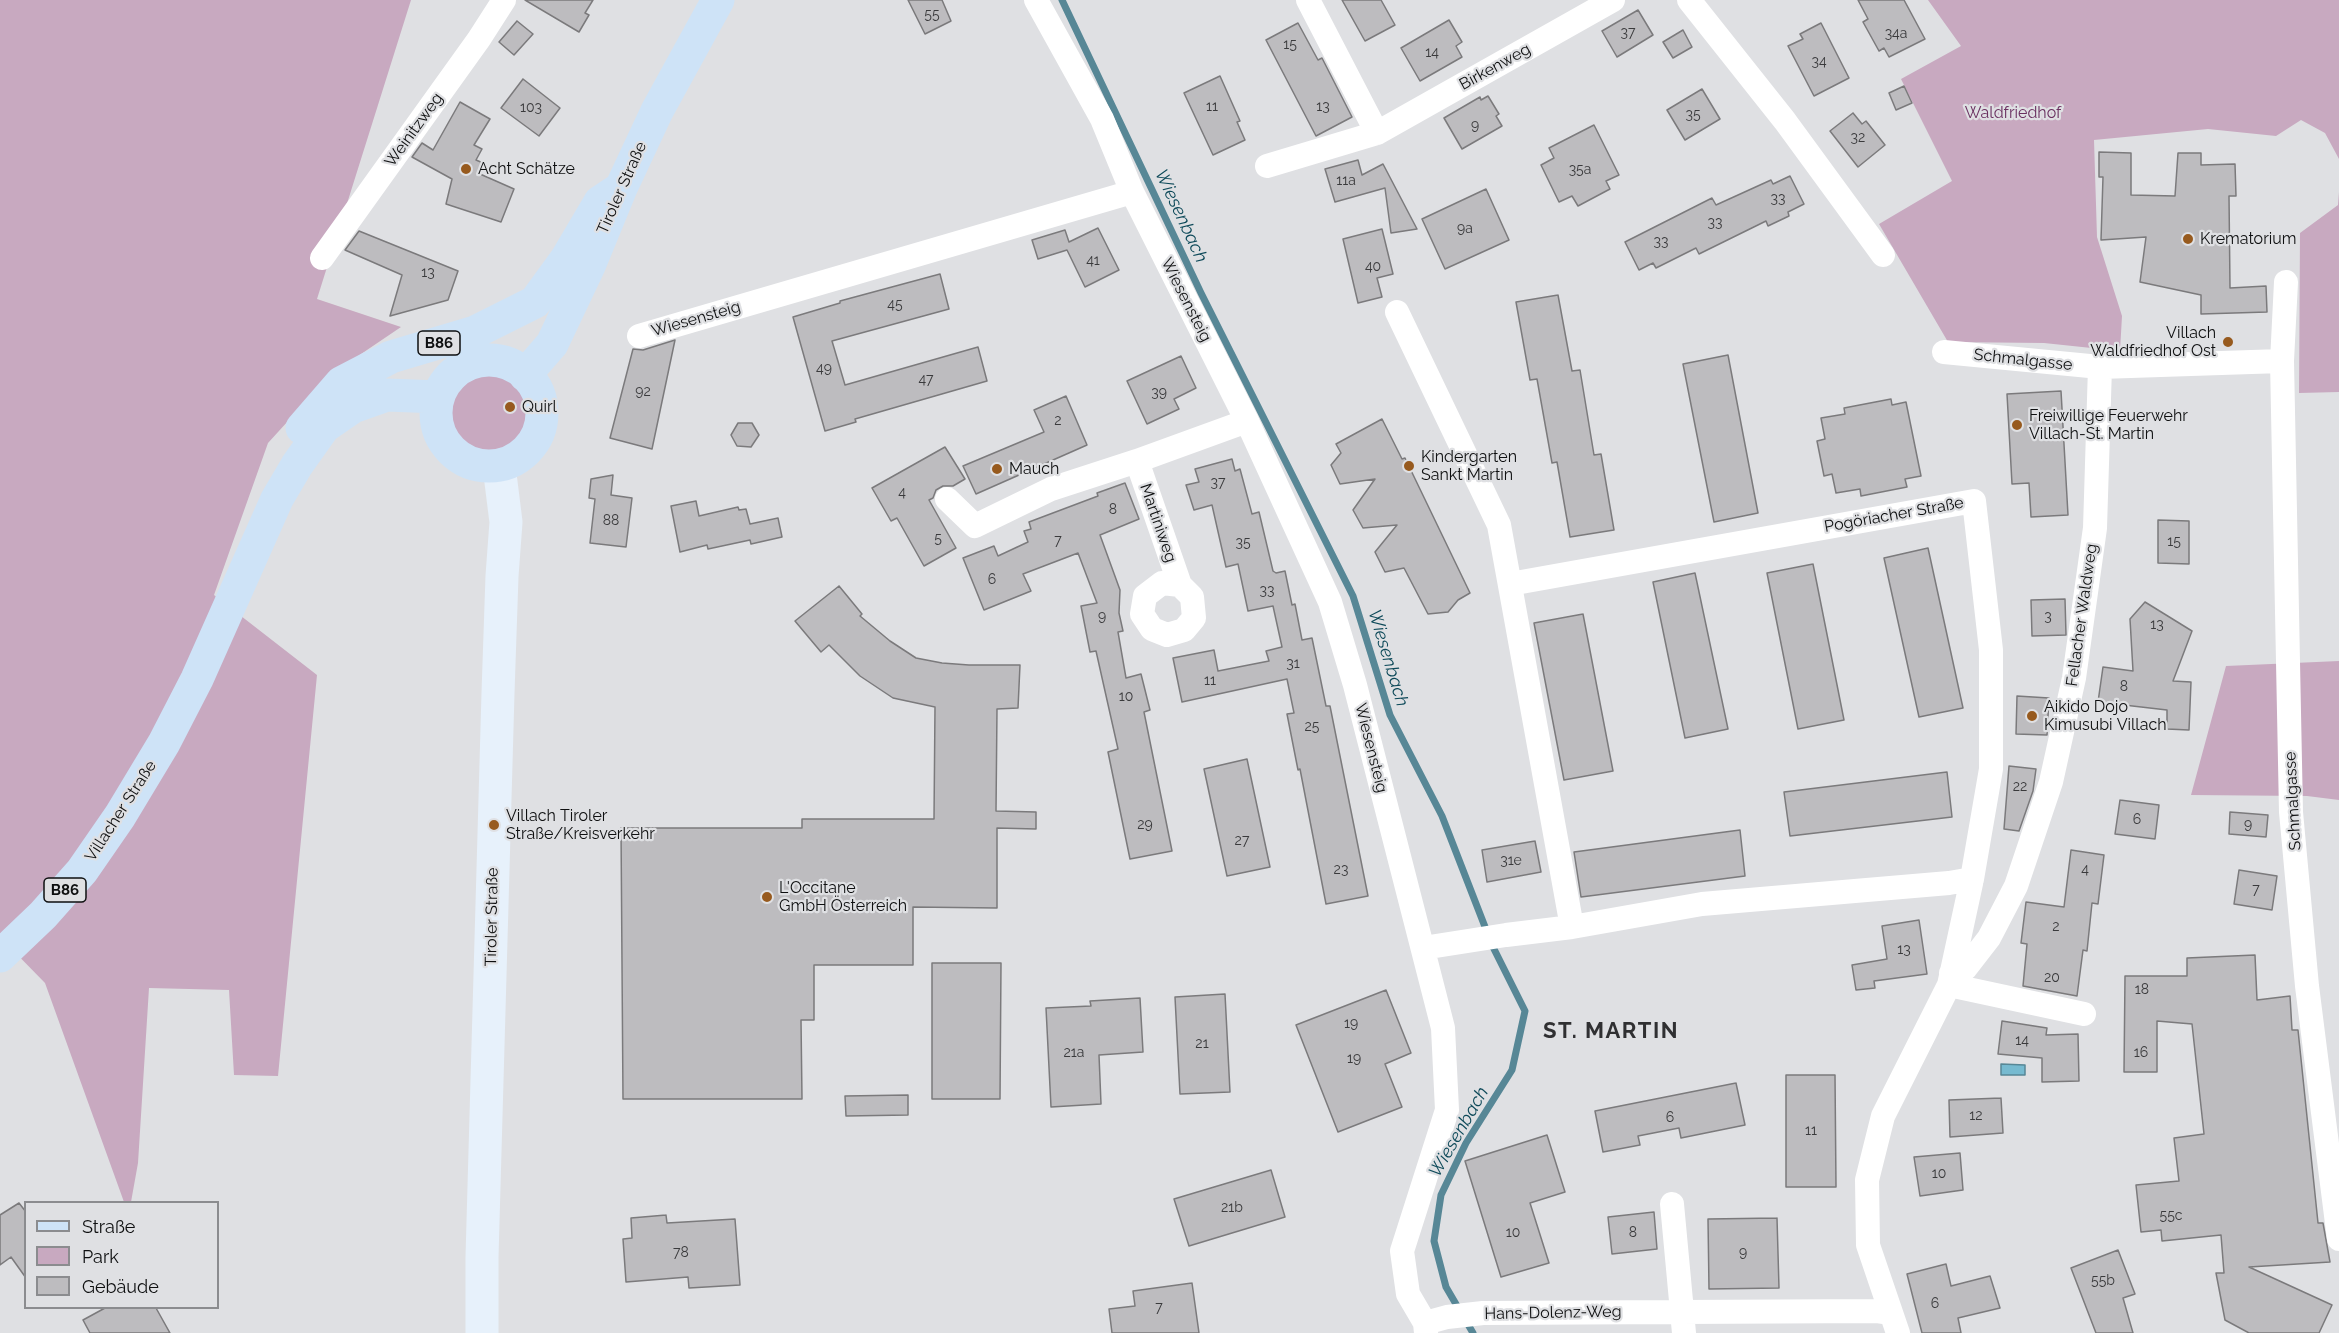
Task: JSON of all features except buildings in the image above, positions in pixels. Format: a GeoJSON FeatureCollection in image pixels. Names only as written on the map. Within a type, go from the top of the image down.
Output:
{"type":"FeatureCollection","features":[{"type":"Feature","properties":{"kind":"main road","name":"Tiroler Straße"},"geometry":{"type":"LineString","coordinates":[[525,375],[552,344],[657,111],[718,0]]}},
{"type":"Feature","properties":{"kind":"main road","name":"B86"},"geometry":{"type":"LineString","coordinates":[[277,499],[269,483],[283,449],[341,383],[391,357],[476,332],[534,302],[567,258],[600,202],[621,188]]}},
{"type":"Feature","properties":{"kind":"main road"},"geometry":{"type":"LineString","coordinates":[[490,360],[510,364],[525,375],[540,399],[541,423],[537,435],[528,448],[517,458],[499,466],[483,466],[468,462],[447,446],[438,429],[435,415],[438,398],[446,382],[458,370],[472,363],[490,360]]}},
{"type":"Feature","properties":{"kind":"main road","name":"B86"},"geometry":{"type":"LineString","coordinates":[[277,499],[297,465],[324,427],[353,407],[387,394],[438,398]]}},
{"type":"Feature","properties":{"kind":"main road","name":"Tiroler Straße"},"geometry":{"type":"LineString","coordinates":[[482,1333],[482,1257],[498,693],[506,522],[499,466]]}},
{"type":"Feature","properties":{"kind":"main road","name":"Villacher Straße"},"geometry":{"type":"LineString","coordinates":[[0,956],[44,915],[67,889],[120,816],[164,743],[212,645],[277,499]]}},
{"type":"Feature","properties":{"kind":"street","name":"Weinitzweg"},"geometry":{"type":"LineString","coordinates":[[321,258],[479,39],[504,0]]}},
{"type":"Feature","properties":{"kind":"street","name":"Wiesensteig"},"geometry":{"type":"LineString","coordinates":[[1036,0],[1102,119],[1132,192],[1248,421],[1330,602],[1355,685],[1443,1028],[1448,1110],[1402,1251],[1408,1294],[1433,1325]]}},
{"type":"Feature","properties":{"kind":"street"},"geometry":{"type":"LineString","coordinates":[[1308,0],[1377,133]]}},
{"type":"Feature","properties":{"kind":"street","name":"Birkenweg"},"geometry":{"type":"LineString","coordinates":[[1267,166],[1377,133],[1613,0]]}},
{"type":"Feature","properties":{"kind":"street"},"geometry":{"type":"LineString","coordinates":[[1689,0],[1785,122],[1882,255]]}},
{"type":"Feature","properties":{"kind":"street","name":"Wiesensteig"},"geometry":{"type":"LineString","coordinates":[[639,336],[1132,192]]}},
{"type":"Feature","properties":{"kind":"street","name":"Schmalgasse"},"geometry":{"type":"LineString","coordinates":[[2286,282],[2282,361],[2291,812],[2307,986],[2339,1239]]}},
{"type":"Feature","properties":{"kind":"street"},"geometry":{"type":"LineString","coordinates":[[1397,312],[1499,525],[1572,927]]}},
{"type":"Feature","properties":{"kind":"street","name":"Schmalgasse"},"geometry":{"type":"LineString","coordinates":[[1944,352],[2100,367],[2282,361]]}},
{"type":"Feature","properties":{"kind":"street","name":"Fellacher Waldweg"},"geometry":{"type":"LineString","coordinates":[[1950,979],[1965,969],[1989,938],[2016,886],[2051,782],[2074,678],[2095,528],[2100,367]]}},
{"type":"Feature","properties":{"kind":"street","name":"Martiniweg"},"geometry":{"type":"LineString","coordinates":[[947,499],[975,526],[1051,489],[1137,462],[1248,421]]}},
{"type":"Feature","properties":{"kind":"street","name":"Martiniweg"},"geometry":{"type":"LineString","coordinates":[[1137,462],[1180,585]]}},
{"type":"Feature","properties":{"kind":"street","name":"Pogöriacher Straße"},"geometry":{"type":"LineString","coordinates":[[1510,584],[1974,501],[1991,650],[1991,769],[1972,879],[1950,979],[1883,1116],[1867,1180],[1868,1245],[1894,1323]]}},
{"type":"Feature","properties":{"kind":"street"},"geometry":{"type":"LineString","coordinates":[[1423,948],[1572,927],[1702,904],[1938,884],[1972,879]]}},
{"type":"Feature","properties":{"kind":"street"},"geometry":{"type":"LineString","coordinates":[[1950,979],[2084,1014]]}},
{"type":"Feature","properties":{"kind":"street"},"geometry":{"type":"LineString","coordinates":[[1672,1204],[1683,1322]]}},
{"type":"Feature","properties":{"kind":"street","name":"Hans-Dolenz-Weg"},"geometry":{"type":"LineString","coordinates":[[1433,1325],[1483,1313],[1683,1322],[1876,1311],[1894,1323]]}},
{"type":"Feature","properties":{"kind":"green space"},"geometry":{"type":"Polygon","coordinates":[[[0,0],[411,0],[317,299],[401,327],[330,375],[268,443],[214,595],[317,675],[278,1076],[234,1075],[229,990],[149,988],[138,1163],[131,1201],[124,1201],[45,983],[0,937],[0,0]]]}},
{"type":"Feature","properties":{"kind":"green space","name":"Waldfriedhof"},"geometry":{"type":"Polygon","coordinates":[[[1928,0],[2339,0],[2339,159],[2325,133],[2301,120],[2276,136],[2208,129],[2094,140],[2097,237],[2122,316],[2120,351],[2044,343],[1948,342],[1879,224],[1952,181],[1901,79],[1961,46],[1928,0]]]}},
{"type":"Feature","properties":{"kind":"green space"},"geometry":{"type":"Polygon","coordinates":[[[2339,192],[2339,392],[2299,393],[2300,233],[2338,205],[2339,192]]]}},
{"type":"Feature","properties":{"kind":"green space"},"geometry":{"type":"Polygon","coordinates":[[[489,371],[506,374],[520,383],[529,397],[532,414],[529,431],[520,445],[506,454],[489,457],[472,454],[458,445],[449,431],[446,414],[449,397],[458,383],[472,374],[489,371]]]}},
{"type":"Feature","properties":{"kind":"green space"},"geometry":{"type":"Polygon","coordinates":[[[2339,661],[2339,800],[2307,796],[2191,795],[2226,666],[2339,661]]]}},
{"type":"Feature","properties":{"kind":"water"},"geometry":{"type":"Polygon","coordinates":[[[2001,1064],[2025,1065],[2025,1075],[2001,1075],[2001,1064]]]}},
{"type":"Feature","properties":{"kind":"waterway","name":"Wiesenbach"},"geometry":{"type":"LineString","coordinates":[[1062,0],[1201,293],[1353,596],[1390,715],[1442,816],[1487,932]]}},
{"type":"Feature","properties":{"kind":"waterway","name":"Wiesenbach"},"geometry":{"type":"LineString","coordinates":[[1460,1311],[1446,1287],[1434,1241],[1441,1195],[1466,1143],[1512,1070],[1525,1011],[1491,943]]}},
{"type":"Feature","properties":{"kind":"waterway","name":"Wiesenbach"},"geometry":{"type":"LineString","coordinates":[[1466,1321],[1473,1333]]}},
{"type":"Feature","properties":{"kind":"place","name":"Acht Schätze"},"geometry":{"type":"Point","coordinates":[466,169]}},
{"type":"Feature","properties":{"kind":"place","name":"Krematorium"},"geometry":{"type":"Point","coordinates":[2188,239]}},
{"type":"Feature","properties":{"kind":"place","name":"Villach Waldfriedhof Ost"},"geometry":{"type":"Point","coordinates":[2228,342]}},
{"type":"Feature","properties":{"kind":"place","name":"Quirl"},"geometry":{"type":"Point","coordinates":[510,407]}},
{"type":"Feature","properties":{"kind":"place","name":"Freiwillige Feuerwehr Villach-St. Martin"},"geometry":{"type":"Point","coordinates":[2017,425]}},
{"type":"Feature","properties":{"kind":"place","name":"Kindergarten Sankt Martin"},"geometry":{"type":"Point","coordinates":[1409,466]}},
{"type":"Feature","properties":{"kind":"place","name":"Mauch"},"geometry":{"type":"Point","coordinates":[997,469]}},
{"type":"Feature","properties":{"kind":"place","name":"Aikido Dojo Kimusubi Villach"},"geometry":{"type":"Point","coordinates":[2032,716]}},
{"type":"Feature","properties":{"kind":"place","name":"Villach Tiroler Straße/Kreisverkehr"},"geometry":{"type":"Point","coordinates":[494,825]}},
{"type":"Feature","properties":{"kind":"place","name":"L'Occitane GmbH Österreich"},"geometry":{"type":"Point","coordinates":[767,897]}},
{"type":"Feature","properties":{"kind":"district","name":"ST. MARTIN"},"geometry":{"type":"Point","coordinates":[1611,1031]}}]}
